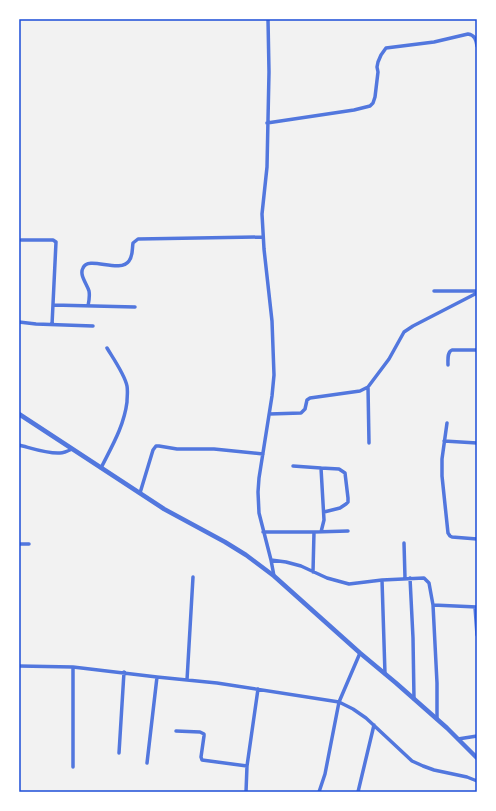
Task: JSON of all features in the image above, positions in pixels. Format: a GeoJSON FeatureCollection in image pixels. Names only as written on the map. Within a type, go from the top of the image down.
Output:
{"type":"FeatureCollection","features":[{"type":"Feature","properties":{"kind":"street"},"geometry":{"type":"LineString","coordinates":[[268,19],[269,72],[267,167],[262,214],[272,321],[274,375],[263,454],[258,478],[258,492],[259,513],[274,576]]}},
{"type":"Feature","properties":{"kind":"street"},"geometry":{"type":"LineString","coordinates":[[268,123],[354,110],[370,106],[375,97],[378,62],[386,48],[434,42],[468,34],[473,36],[477,46]]}},
{"type":"Feature","properties":{"kind":"street"},"geometry":{"type":"LineString","coordinates":[[88,306],[89,295],[82,268],[93,263],[118,266],[127,263],[131,258],[133,243],[138,239],[263,237]]}},
{"type":"Feature","properties":{"kind":"street"},"geometry":{"type":"LineString","coordinates":[[21,240],[53,240],[56,242],[52,325]]}},
{"type":"Feature","properties":{"kind":"street"},"geometry":{"type":"LineString","coordinates":[[434,291],[477,292]]}},
{"type":"Feature","properties":{"kind":"street"},"geometry":{"type":"LineString","coordinates":[[269,414],[302,413],[305,409],[307,400],[310,398],[360,391],[368,387],[389,359],[404,332],[477,292]]}},
{"type":"Feature","properties":{"kind":"street"},"geometry":{"type":"LineString","coordinates":[[53,305],[135,307]]}},
{"type":"Feature","properties":{"kind":"street"},"geometry":{"type":"LineString","coordinates":[[19,322],[52,325],[94,326]]}},
{"type":"Feature","properties":{"kind":"street"},"geometry":{"type":"LineString","coordinates":[[101,468],[120,431],[126,411],[128,392],[124,377],[107,348]]}},
{"type":"Feature","properties":{"kind":"street"},"geometry":{"type":"LineString","coordinates":[[448,365],[450,351],[477,350]]}},
{"type":"Feature","properties":{"kind":"street"},"geometry":{"type":"LineString","coordinates":[[368,387],[369,443]]}},
{"type":"Feature","properties":{"kind":"street"},"geometry":{"type":"LineString","coordinates":[[19,414],[164,509],[226,542],[274,576],[437,719],[477,758]]}},
{"type":"Feature","properties":{"kind":"street"},"geometry":{"type":"LineString","coordinates":[[447,423],[442,459],[442,476],[448,533],[452,538],[477,539]]}},
{"type":"Feature","properties":{"kind":"street"},"geometry":{"type":"LineString","coordinates":[[444,441],[477,442]]}},
{"type":"Feature","properties":{"kind":"street"},"geometry":{"type":"LineString","coordinates":[[19,445],[34,450],[57,453],[72,449]]}},
{"type":"Feature","properties":{"kind":"street"},"geometry":{"type":"LineString","coordinates":[[140,493],[153,450],[156,446],[177,449],[214,449],[263,454]]}},
{"type":"Feature","properties":{"kind":"street"},"geometry":{"type":"LineString","coordinates":[[293,466],[339,469],[343,471],[346,476],[348,502],[344,506],[324,512]]}},
{"type":"Feature","properties":{"kind":"street"},"geometry":{"type":"LineString","coordinates":[[321,468],[324,512],[321,532]]}},
{"type":"Feature","properties":{"kind":"street"},"geometry":{"type":"LineString","coordinates":[[263,532],[348,531]]}},
{"type":"Feature","properties":{"kind":"street"},"geometry":{"type":"LineString","coordinates":[[313,572],[314,532]]}},
{"type":"Feature","properties":{"kind":"street"},"geometry":{"type":"LineString","coordinates":[[404,543],[405,578]]}},
{"type":"Feature","properties":{"kind":"street"},"geometry":{"type":"LineString","coordinates":[[19,544],[29,544]]}},
{"type":"Feature","properties":{"kind":"street"},"geometry":{"type":"LineString","coordinates":[[271,560],[301,566],[327,578],[350,584],[405,578],[424,578],[429,583],[432,605],[437,683],[437,719]]}},
{"type":"Feature","properties":{"kind":"street"},"geometry":{"type":"LineString","coordinates":[[187,680],[193,577]]}},
{"type":"Feature","properties":{"kind":"street"},"geometry":{"type":"LineString","coordinates":[[410,578],[414,699]]}},
{"type":"Feature","properties":{"kind":"street"},"geometry":{"type":"LineString","coordinates":[[382,580],[385,674]]}},
{"type":"Feature","properties":{"kind":"street"},"geometry":{"type":"LineString","coordinates":[[432,605],[476,607],[477,635]]}},
{"type":"Feature","properties":{"kind":"street"},"geometry":{"type":"LineString","coordinates":[[319,792],[326,774],[339,702],[360,653]]}},
{"type":"Feature","properties":{"kind":"street"},"geometry":{"type":"LineString","coordinates":[[19,666],[73,667],[124,672],[217,683],[339,702],[366,718],[412,761],[434,770],[467,777],[477,781]]}},
{"type":"Feature","properties":{"kind":"street"},"geometry":{"type":"LineString","coordinates":[[73,667],[73,767]]}},
{"type":"Feature","properties":{"kind":"street"},"geometry":{"type":"LineString","coordinates":[[119,753],[124,672]]}},
{"type":"Feature","properties":{"kind":"street"},"geometry":{"type":"LineString","coordinates":[[147,763],[157,677]]}},
{"type":"Feature","properties":{"kind":"street"},"geometry":{"type":"LineString","coordinates":[[246,792],[247,766],[258,689]]}},
{"type":"Feature","properties":{"kind":"street"},"geometry":{"type":"LineString","coordinates":[[358,792],[374,725]]}},
{"type":"Feature","properties":{"kind":"street"},"geometry":{"type":"LineString","coordinates":[[176,731],[200,732],[204,734],[201,757],[202,760],[247,766]]}},
{"type":"Feature","properties":{"kind":"street"},"geometry":{"type":"LineString","coordinates":[[458,739],[477,736]]}}]}
